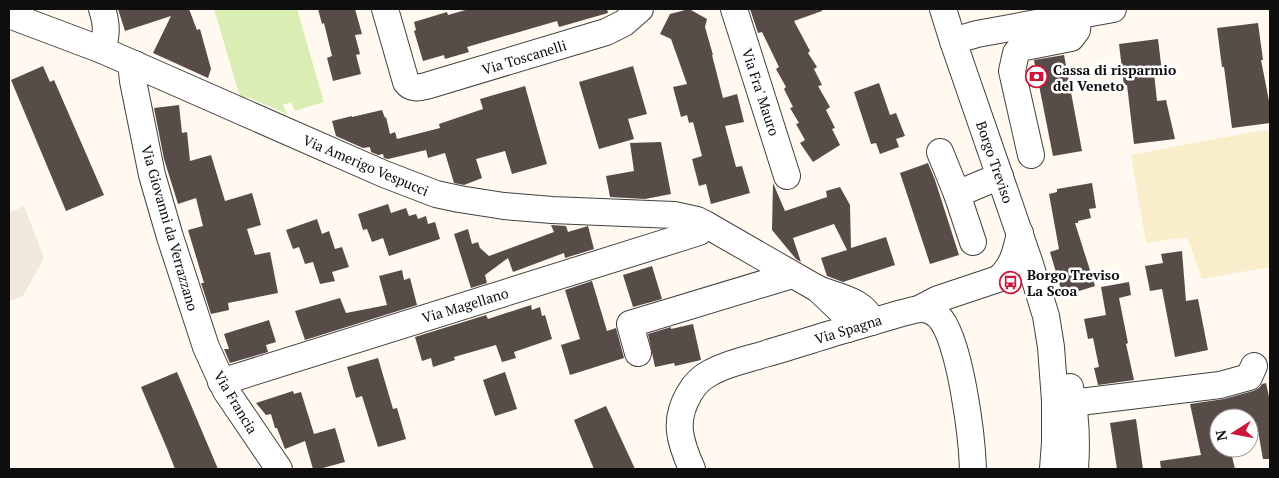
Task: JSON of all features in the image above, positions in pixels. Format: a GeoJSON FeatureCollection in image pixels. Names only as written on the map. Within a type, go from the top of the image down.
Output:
{"type":"FeatureCollection","features":[{"type":"Feature","properties":{"kind":"street"},"geometry":{"type":"LineString","coordinates":[[102,9],[107,30],[102,50]]}},
{"type":"Feature","properties":{"kind":"street","name":"Via Toscanelli"},"geometry":{"type":"LineString","coordinates":[[385,9],[405,79],[409,86],[414,88],[606,32],[620,26],[631,12]]}},
{"type":"Feature","properties":{"kind":"street","name":"Via Fra' Mauro"},"geometry":{"type":"LineString","coordinates":[[734,9],[787,176]]}},
{"type":"Feature","properties":{"kind":"street","name":"Borgo Treviso"},"geometry":{"type":"LineString","coordinates":[[943,9],[1020,233],[1046,316],[1051,348],[1064,404],[1076,433],[1075,469]]}},
{"type":"Feature","properties":{"kind":"street"},"geometry":{"type":"LineString","coordinates":[[953,42],[977,34],[1114,9]]}},
{"type":"Feature","properties":{"kind":"street","name":"Via Amerigo Vespucci"},"geometry":{"type":"LineString","coordinates":[[9,15],[135,64],[412,186],[436,194],[504,206],[674,215],[697,220],[818,289]]}},
{"type":"Feature","properties":{"kind":"street"},"geometry":{"type":"LineString","coordinates":[[1031,155],[1012,70],[1016,52],[1020,48],[1071,38],[1077,30],[1078,16]]}},
{"type":"Feature","properties":{"kind":"street","name":"Via Giovanni da Verrazzano"},"geometry":{"type":"LineString","coordinates":[[135,64],[133,76],[152,175],[201,332]]}},
{"type":"Feature","properties":{"kind":"street"},"geometry":{"type":"LineString","coordinates":[[940,152],[957,194],[973,242]]}},
{"type":"Feature","properties":{"kind":"street"},"geometry":{"type":"LineString","coordinates":[[957,194],[1000,176]]}},
{"type":"Feature","properties":{"kind":"street","name":"Via Magellano"},"geometry":{"type":"LineString","coordinates":[[221,382],[699,232],[705,224]]}},
{"type":"Feature","properties":{"kind":"street","name":"Via Spagna"},"geometry":{"type":"LineString","coordinates":[[692,469],[682,445],[679,425],[681,413],[685,400],[697,383],[708,374],[723,367],[919,309],[938,299],[998,279],[1012,261],[1020,233]]}},
{"type":"Feature","properties":{"kind":"street"},"geometry":{"type":"LineString","coordinates":[[638,353],[630,324],[792,275]]}},
{"type":"Feature","properties":{"kind":"street"},"geometry":{"type":"LineString","coordinates":[[818,289],[857,304],[868,313],[872,322]]}},
{"type":"Feature","properties":{"kind":"street"},"geometry":{"type":"LineString","coordinates":[[818,289],[841,311],[848,329]]}},
{"type":"Feature","properties":{"kind":"street"},"geometry":{"type":"LineString","coordinates":[[919,309],[938,315],[948,333],[953,348],[961,376],[969,425],[972,469]]}},
{"type":"Feature","properties":{"kind":"street","name":"Via Francia"},"geometry":{"type":"LineString","coordinates":[[201,332],[221,382],[278,469]]}},
{"type":"Feature","properties":{"kind":"street"},"geometry":{"type":"LineString","coordinates":[[1064,404],[1220,385],[1249,377],[1254,366]]}},
{"type":"Feature","properties":{"kind":"street","name":"Borgo Treviso"},"geometry":{"type":"LineString","coordinates":[[1053,469],[1055,442],[1064,404]]}},
{"type":"Feature","properties":{"kind":"shaded area"},"geometry":{"type":"Polygon","coordinates":[[[1270,130],[1270,267],[1202,279],[1187,237],[1146,243],[1131,155],[1270,130]]]}},
{"type":"Feature","properties":{"kind":"shaded area"},"geometry":{"type":"Polygon","coordinates":[[[24,206],[44,258],[23,296],[9,301],[9,213],[24,206]]]}},
{"type":"Feature","properties":{"kind":"green space"},"geometry":{"type":"Polygon","coordinates":[[[214,9],[297,9],[324,102],[295,111],[291,102],[283,105],[287,114],[250,98],[240,97],[214,9]]]}},
{"type":"Feature","properties":{"kind":"building"},"geometry":{"type":"Polygon","coordinates":[[[118,9],[189,9],[197,30],[200,29],[211,69],[208,78],[153,53],[171,16],[125,31],[118,9]]]}},
{"type":"Feature","properties":{"kind":"building"},"geometry":{"type":"Polygon","coordinates":[[[318,9],[355,9],[362,34],[355,35],[360,54],[356,55],[361,74],[333,81],[327,58],[332,56],[324,23],[322,24],[318,9]]]}},
{"type":"Feature","properties":{"kind":"building"},"geometry":{"type":"Polygon","coordinates":[[[469,9],[607,9],[608,13],[559,27],[557,21],[467,47],[469,52],[445,59],[444,55],[423,61],[414,31],[416,30],[414,22],[447,12],[448,15],[469,9]]]}},
{"type":"Feature","properties":{"kind":"building"},"geometry":{"type":"Polygon","coordinates":[[[689,9],[707,19],[705,27],[723,98],[737,94],[744,122],[725,126],[736,167],[742,166],[750,193],[711,204],[706,184],[699,186],[692,159],[702,156],[693,122],[689,123],[687,115],[681,117],[673,87],[687,84],[671,39],[660,34],[670,14],[689,9]]]}},
{"type":"Feature","properties":{"kind":"building"},"geometry":{"type":"Polygon","coordinates":[[[750,9],[822,9],[822,11],[794,21],[810,51],[808,53],[817,67],[814,69],[822,85],[818,86],[830,107],[826,110],[835,128],[832,129],[840,145],[813,162],[800,143],[805,140],[796,124],[799,123],[790,108],[793,107],[784,89],[786,87],[776,69],[779,67],[762,32],[758,33],[750,9]]]}},
{"type":"Feature","properties":{"kind":"building"},"geometry":{"type":"Polygon","coordinates":[[[1258,23],[1263,60],[1261,60],[1270,106],[1270,123],[1232,128],[1217,28],[1258,23]]]}},
{"type":"Feature","properties":{"kind":"building"},"geometry":{"type":"Polygon","coordinates":[[[1158,39],[1162,72],[1154,73],[1157,101],[1166,100],[1175,139],[1134,144],[1127,85],[1124,86],[1119,44],[1158,39]]]}},
{"type":"Feature","properties":{"kind":"building"},"geometry":{"type":"Polygon","coordinates":[[[1064,55],[1082,151],[1053,156],[1034,60],[1064,55]]]}},
{"type":"Feature","properties":{"kind":"building"},"geometry":{"type":"Polygon","coordinates":[[[43,66],[50,82],[54,80],[104,195],[66,211],[11,80],[43,66]]]}},
{"type":"Feature","properties":{"kind":"building"},"geometry":{"type":"Polygon","coordinates":[[[633,66],[647,114],[628,119],[634,139],[599,149],[579,82],[633,66]]]}},
{"type":"Feature","properties":{"kind":"building"},"geometry":{"type":"Polygon","coordinates":[[[879,83],[890,115],[896,113],[905,136],[896,139],[899,147],[880,154],[876,143],[871,144],[854,92],[879,83]]]}},
{"type":"Feature","properties":{"kind":"building"},"geometry":{"type":"Polygon","coordinates":[[[525,86],[547,164],[512,174],[505,151],[476,159],[482,178],[464,185],[454,183],[445,153],[428,158],[426,150],[388,159],[384,158],[383,154],[378,155],[371,152],[370,147],[363,148],[336,136],[332,121],[382,110],[386,117],[390,134],[395,132],[397,139],[440,128],[439,124],[483,109],[480,99],[525,86]]]}},
{"type":"Feature","properties":{"kind":"building"},"geometry":{"type":"Polygon","coordinates":[[[179,105],[182,133],[187,132],[190,161],[211,155],[225,201],[252,193],[261,225],[247,229],[255,255],[270,252],[278,293],[228,303],[229,310],[211,314],[188,230],[203,226],[196,198],[178,204],[164,159],[154,108],[179,105]]]}},
{"type":"Feature","properties":{"kind":"building"},"geometry":{"type":"Polygon","coordinates":[[[661,142],[671,194],[645,199],[610,197],[606,176],[634,171],[630,143],[661,142]]]}},
{"type":"Feature","properties":{"kind":"building"},"geometry":{"type":"Polygon","coordinates":[[[928,163],[959,255],[930,264],[900,173],[928,163]]]}},
{"type":"Feature","properties":{"kind":"building"},"geometry":{"type":"Polygon","coordinates":[[[773,183],[785,211],[827,197],[826,191],[840,187],[850,205],[851,248],[886,237],[895,265],[843,282],[827,276],[821,258],[847,250],[834,224],[793,238],[801,262],[796,259],[772,230],[773,183]]]}},
{"type":"Feature","properties":{"kind":"building"},"geometry":{"type":"Polygon","coordinates":[[[1092,183],[1096,208],[1089,209],[1091,218],[1075,223],[1095,286],[1063,296],[1050,252],[1059,249],[1049,194],[1057,192],[1057,189],[1092,183]]]}},
{"type":"Feature","properties":{"kind":"building"},"geometry":{"type":"Polygon","coordinates":[[[388,204],[391,213],[406,208],[409,216],[416,214],[418,219],[426,216],[428,224],[435,222],[440,239],[389,256],[383,238],[372,242],[367,229],[363,230],[358,214],[388,204]]]}},
{"type":"Feature","properties":{"kind":"building"},"geometry":{"type":"Polygon","coordinates":[[[317,219],[322,234],[329,231],[335,249],[342,247],[349,267],[332,272],[335,281],[320,284],[313,262],[305,264],[299,247],[293,249],[286,230],[317,219]]]}},
{"type":"Feature","properties":{"kind":"building"},"geometry":{"type":"Polygon","coordinates":[[[551,225],[566,226],[568,232],[588,226],[594,249],[565,258],[564,253],[513,272],[508,258],[485,275],[487,283],[471,288],[454,234],[468,229],[472,244],[478,242],[480,248],[489,256],[554,232],[551,225]]]}},
{"type":"Feature","properties":{"kind":"building"},"geometry":{"type":"Polygon","coordinates":[[[1182,251],[1186,301],[1198,299],[1208,350],[1175,357],[1162,289],[1150,291],[1145,266],[1163,263],[1161,254],[1182,251]]]}},
{"type":"Feature","properties":{"kind":"building"},"geometry":{"type":"Polygon","coordinates":[[[652,266],[662,299],[633,307],[623,275],[652,266]]]}},
{"type":"Feature","properties":{"kind":"building"},"geometry":{"type":"Polygon","coordinates":[[[402,270],[404,280],[410,278],[417,305],[305,340],[295,311],[340,298],[346,313],[387,305],[379,276],[402,270]]]}},
{"type":"Feature","properties":{"kind":"building"},"geometry":{"type":"Polygon","coordinates":[[[592,281],[607,331],[616,328],[624,358],[570,375],[561,345],[580,339],[565,290],[592,281]]]}},
{"type":"Feature","properties":{"kind":"building"},"geometry":{"type":"Polygon","coordinates":[[[1129,282],[1131,295],[1119,298],[1134,380],[1098,385],[1094,368],[1099,367],[1093,338],[1088,339],[1084,319],[1106,315],[1101,287],[1129,282]]]}},
{"type":"Feature","properties":{"kind":"building"},"geometry":{"type":"Polygon","coordinates":[[[531,305],[532,310],[540,307],[542,316],[545,315],[552,339],[514,352],[516,358],[502,362],[496,345],[454,357],[455,360],[433,367],[431,358],[422,361],[415,337],[486,315],[488,319],[531,305]]]}},
{"type":"Feature","properties":{"kind":"building"},"geometry":{"type":"Polygon","coordinates":[[[269,320],[276,342],[266,345],[268,352],[230,363],[224,349],[229,349],[224,334],[269,320]]]}},
{"type":"Feature","properties":{"kind":"building"},"geometry":{"type":"Polygon","coordinates":[[[693,324],[701,360],[675,366],[674,363],[655,367],[648,334],[671,327],[671,329],[693,324]]]}},
{"type":"Feature","properties":{"kind":"building"},"geometry":{"type":"Polygon","coordinates":[[[378,358],[393,409],[397,408],[406,439],[378,447],[362,396],[356,398],[347,367],[378,358]]]}},
{"type":"Feature","properties":{"kind":"building"},"geometry":{"type":"Polygon","coordinates":[[[177,372],[218,469],[175,469],[141,387],[177,372]]]}},
{"type":"Feature","properties":{"kind":"building"},"geometry":{"type":"Polygon","coordinates":[[[505,372],[517,409],[495,416],[483,380],[505,372]]]}},
{"type":"Feature","properties":{"kind":"building"},"geometry":{"type":"Polygon","coordinates":[[[1266,383],[1270,401],[1270,459],[1263,459],[1259,437],[1259,408],[1209,408],[1209,458],[1232,458],[1235,469],[1161,469],[1160,461],[1201,455],[1190,404],[1224,399],[1253,391],[1266,383]]]}},
{"type":"Feature","properties":{"kind":"building"},"geometry":{"type":"Polygon","coordinates":[[[293,391],[294,394],[301,392],[314,434],[335,428],[345,462],[313,469],[305,441],[285,449],[271,414],[266,415],[256,403],[293,391]]]}},
{"type":"Feature","properties":{"kind":"building"},"geometry":{"type":"Polygon","coordinates":[[[606,406],[635,469],[594,469],[574,420],[606,406]]]}},
{"type":"Feature","properties":{"kind":"building"},"geometry":{"type":"Polygon","coordinates":[[[1136,419],[1143,469],[1117,469],[1110,423],[1136,419]]]}},
{"type":"Feature","properties":{"kind":"place","name":"Cassa di risparmio del Veneto"},"geometry":{"type":"Point","coordinates":[1037,77]}},
{"type":"Feature","properties":{"kind":"place","name":"Borgo Treviso La Scoa"},"geometry":{"type":"Point","coordinates":[1011,282]}}]}
